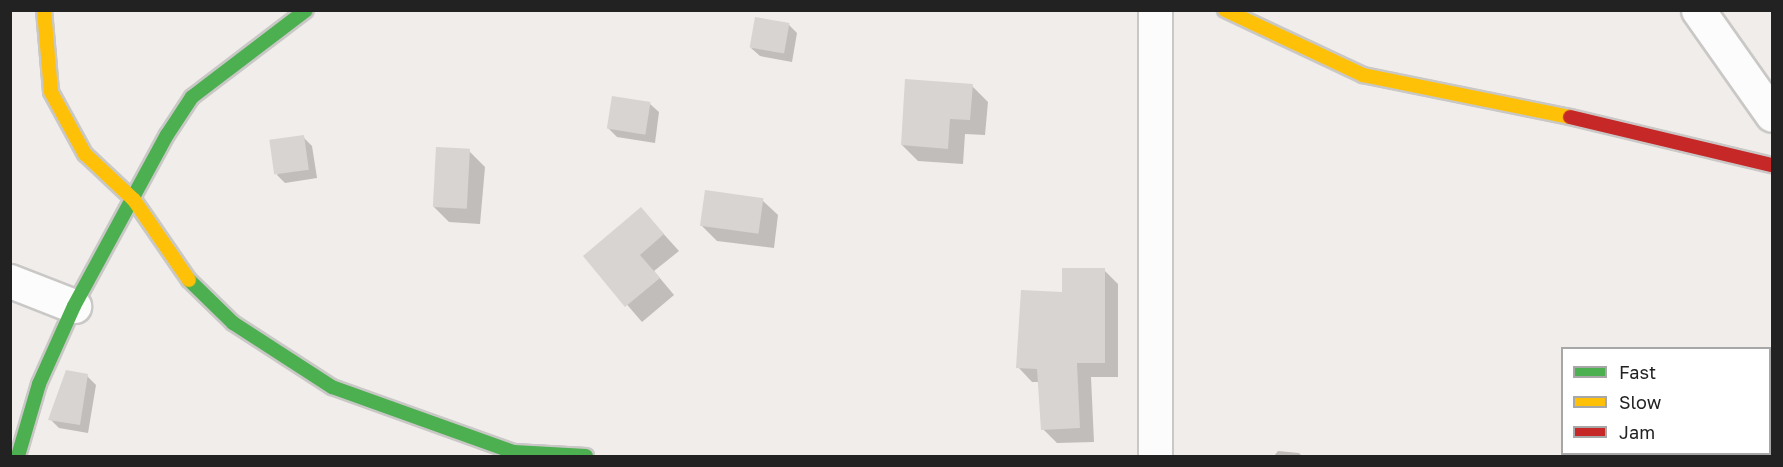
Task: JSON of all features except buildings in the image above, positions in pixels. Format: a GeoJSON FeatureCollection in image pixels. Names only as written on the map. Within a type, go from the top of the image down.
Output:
{"type":"FeatureCollection","features":[{"type":"Feature","properties":{"kind":"street"},"geometry":{"type":"LineString","coordinates":[[44,10],[51,92],[84,154],[134,200],[178,269],[233,323],[332,387],[514,452],[586,456]]}},
{"type":"Feature","properties":{"kind":"street"},"geometry":{"type":"LineString","coordinates":[[18,456],[39,384],[74,306],[134,200],[167,135],[192,97],[306,10]]}},
{"type":"Feature","properties":{"kind":"street"},"geometry":{"type":"LineString","coordinates":[[1155,10],[1155,456]]}},
{"type":"Feature","properties":{"kind":"street"},"geometry":{"type":"LineString","coordinates":[[1225,10],[1363,75],[1567,116],[1773,165]]}},
{"type":"Feature","properties":{"kind":"street"},"geometry":{"type":"LineString","coordinates":[[1698,10],[1773,115]]}},
{"type":"Feature","properties":{"kind":"street"},"geometry":{"type":"LineString","coordinates":[[10,281],[74,306]]}},
{"type":"Feature","properties":{"kind":"traffic: fast"},"geometry":{"type":"LineString","coordinates":[[18,456],[39,384],[74,306],[167,135],[192,97],[306,10]]}},
{"type":"Feature","properties":{"kind":"traffic: fast"},"geometry":{"type":"LineString","coordinates":[[189,280],[233,323],[332,387],[514,452],[586,456]]}},
{"type":"Feature","properties":{"kind":"traffic: slow"},"geometry":{"type":"LineString","coordinates":[[44,10],[51,92],[85,154],[134,200],[189,280]]}},
{"type":"Feature","properties":{"kind":"traffic: slow"},"geometry":{"type":"LineString","coordinates":[[1225,10],[1363,75],[1570,117]]}},
{"type":"Feature","properties":{"kind":"traffic: jam"},"geometry":{"type":"LineString","coordinates":[[1570,117],[1772,165]]}}]}
